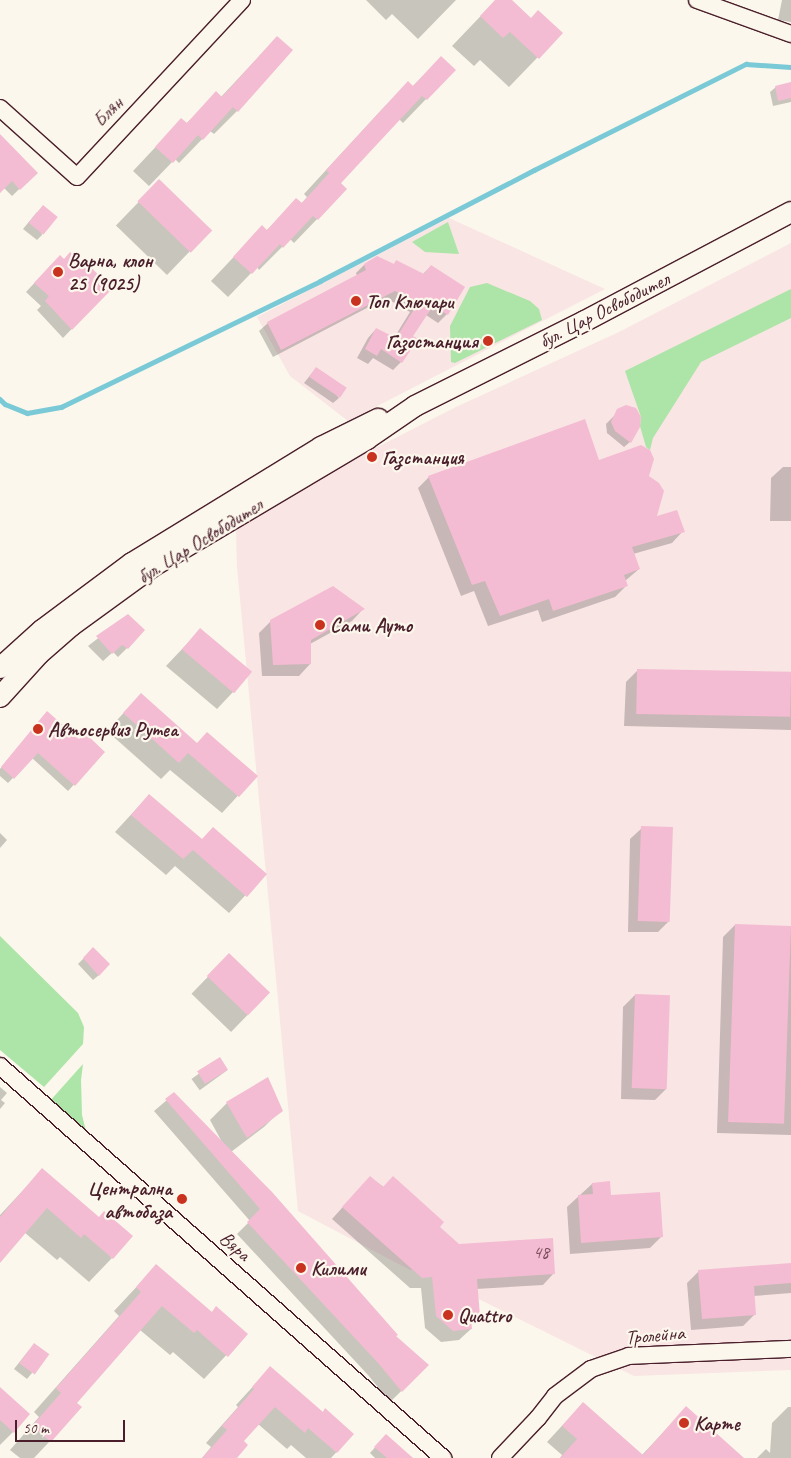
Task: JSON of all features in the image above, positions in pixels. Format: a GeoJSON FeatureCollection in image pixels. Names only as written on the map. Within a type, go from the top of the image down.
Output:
{"type":"FeatureCollection","features":[{"type":"Feature","properties":{"kind":"main road","name":"бул. Цар Освободител"},"geometry":{"type":"LineString","coordinates":[[0,668],[42,630],[132,563],[321,447],[368,424],[416,406],[585,321],[791,212]]}},
{"type":"Feature","properties":{"kind":"main road","name":"бул. Цар Освободител"},"geometry":{"type":"LineString","coordinates":[[0,696],[19,673],[65,632],[154,565],[367,439],[416,406]]}},
{"type":"Feature","properties":{"kind":"street","name":"Блян"},"geometry":{"type":"LineString","coordinates":[[0,108],[76,177],[242,0]]}},
{"type":"Feature","properties":{"kind":"street"},"geometry":{"type":"LineString","coordinates":[[698,0],[791,34]]}},
{"type":"Feature","properties":{"kind":"street","name":"Вяра"},"geometry":{"type":"LineString","coordinates":[[0,1066],[443,1458]]}},
{"type":"Feature","properties":{"kind":"street","name":"Тролейна"},"geometry":{"type":"LineString","coordinates":[[500,1458],[538,1418],[555,1396],[592,1368],[629,1356],[791,1349]]}},
{"type":"Feature","properties":{"kind":"shaded area"},"geometry":{"type":"Polygon","coordinates":[[[449,218],[605,289],[348,421],[290,376],[257,317],[449,218]]]}},
{"type":"Feature","properties":{"kind":"shaded area"},"geometry":{"type":"Polygon","coordinates":[[[791,243],[791,1370],[634,1376],[418,1269],[410,1270],[298,1211],[237,567],[236,530],[362,455],[456,407],[619,332],[791,243]]]}},
{"type":"Feature","properties":{"kind":"green space"},"geometry":{"type":"Polygon","coordinates":[[[448,222],[459,254],[425,252],[412,242],[448,222]]]}},
{"type":"Feature","properties":{"kind":"green space"},"geometry":{"type":"Polygon","coordinates":[[[487,283],[530,301],[539,309],[542,320],[455,363],[451,362],[450,326],[470,287],[487,283]]]}},
{"type":"Feature","properties":{"kind":"green space"},"geometry":{"type":"Polygon","coordinates":[[[791,289],[791,318],[701,362],[653,438],[650,450],[646,447],[640,426],[641,417],[625,371],[791,289]]]}},
{"type":"Feature","properties":{"kind":"green space"},"geometry":{"type":"Polygon","coordinates":[[[0,936],[78,1013],[84,1027],[83,1044],[44,1087],[0,1050],[0,936]]]}},
{"type":"Feature","properties":{"kind":"green space"},"geometry":{"type":"Polygon","coordinates":[[[83,1064],[81,1080],[82,1115],[88,1139],[49,1102],[83,1064]]]}},
{"type":"Feature","properties":{"kind":"building"},"geometry":{"type":"Polygon","coordinates":[[[495,0],[512,0],[531,18],[538,10],[563,33],[539,59],[510,32],[503,38],[480,16],[495,0]]]}},
{"type":"Feature","properties":{"kind":"building"},"geometry":{"type":"Polygon","coordinates":[[[277,36],[293,50],[238,112],[233,107],[203,140],[198,135],[173,163],[155,147],[181,118],[187,123],[216,91],[222,97],[277,36]]]}},
{"type":"Feature","properties":{"kind":"building"},"geometry":{"type":"Polygon","coordinates":[[[441,56],[456,70],[427,100],[422,96],[341,183],[347,189],[318,220],[313,216],[283,248],[280,244],[252,274],[233,257],[262,225],[267,230],[296,198],[302,203],[329,173],[326,170],[408,81],[413,86],[441,56]]]}},
{"type":"Feature","properties":{"kind":"building"},"geometry":{"type":"Polygon","coordinates":[[[791,82],[791,98],[778,101],[775,86],[791,82]]]}},
{"type":"Feature","properties":{"kind":"building"},"geometry":{"type":"Polygon","coordinates":[[[0,134],[38,173],[20,190],[12,181],[0,193],[0,134]]]}},
{"type":"Feature","properties":{"kind":"building"},"geometry":{"type":"Polygon","coordinates":[[[159,179],[212,230],[191,253],[137,201],[159,179]]]}},
{"type":"Feature","properties":{"kind":"building"},"geometry":{"type":"Polygon","coordinates":[[[43,205],[58,217],[43,235],[29,223],[43,205]]]}},
{"type":"Feature","properties":{"kind":"building"},"geometry":{"type":"Polygon","coordinates":[[[70,252],[81,261],[83,259],[112,289],[72,330],[45,301],[49,296],[34,283],[60,255],[64,259],[70,252]]]}},
{"type":"Feature","properties":{"kind":"building"},"geometry":{"type":"Polygon","coordinates":[[[377,256],[394,264],[396,260],[424,274],[431,265],[465,287],[448,315],[433,306],[413,336],[418,339],[402,363],[381,349],[377,356],[365,349],[376,328],[396,338],[418,303],[395,291],[281,350],[267,322],[366,270],[364,264],[377,256]]]}},
{"type":"Feature","properties":{"kind":"building"},"geometry":{"type":"Polygon","coordinates":[[[316,367],[347,388],[340,398],[309,377],[316,367]]]}},
{"type":"Feature","properties":{"kind":"building"},"geometry":{"type":"Polygon","coordinates":[[[626,405],[636,408],[641,417],[640,427],[631,443],[615,431],[611,422],[617,409],[626,405]]]}},
{"type":"Feature","properties":{"kind":"building"},"geometry":{"type":"Polygon","coordinates":[[[585,419],[599,460],[641,445],[650,450],[654,459],[649,476],[659,483],[664,491],[657,516],[677,510],[685,532],[632,547],[640,569],[624,575],[628,586],[553,611],[549,599],[500,616],[485,581],[472,585],[428,476],[585,419]]]}},
{"type":"Feature","properties":{"kind":"building"},"geometry":{"type":"Polygon","coordinates":[[[333,586],[365,609],[311,640],[311,664],[273,665],[270,620],[333,586]]]}},
{"type":"Feature","properties":{"kind":"building"},"geometry":{"type":"Polygon","coordinates":[[[128,614],[145,630],[128,649],[122,645],[112,654],[96,636],[128,614]]]}},
{"type":"Feature","properties":{"kind":"building"},"geometry":{"type":"Polygon","coordinates":[[[200,628],[252,672],[234,693],[182,649],[200,628]]]}},
{"type":"Feature","properties":{"kind":"building"},"geometry":{"type":"Polygon","coordinates":[[[637,669],[791,672],[790,717],[636,714],[637,669]]]}},
{"type":"Feature","properties":{"kind":"building"},"geometry":{"type":"Polygon","coordinates":[[[141,693],[197,743],[207,732],[258,776],[239,797],[188,753],[179,763],[123,713],[141,693]]]}},
{"type":"Feature","properties":{"kind":"building"},"geometry":{"type":"Polygon","coordinates":[[[47,711],[79,739],[85,733],[105,752],[75,786],[38,753],[14,779],[1,767],[47,711]]]}},
{"type":"Feature","properties":{"kind":"building"},"geometry":{"type":"Polygon","coordinates":[[[149,794],[202,839],[213,827],[267,874],[247,897],[193,850],[183,859],[131,815],[149,794]]]}},
{"type":"Feature","properties":{"kind":"building"},"geometry":{"type":"Polygon","coordinates":[[[641,826],[673,827],[670,922],[638,921],[641,826]]]}},
{"type":"Feature","properties":{"kind":"building"},"geometry":{"type":"Polygon","coordinates":[[[735,924],[791,926],[784,1124],[728,1122],[735,924]]]}},
{"type":"Feature","properties":{"kind":"building"},"geometry":{"type":"Polygon","coordinates":[[[93,947],[110,964],[99,976],[83,958],[93,947]]]}},
{"type":"Feature","properties":{"kind":"building"},"geometry":{"type":"Polygon","coordinates":[[[229,953],[270,993],[248,1016],[207,976],[229,953]]]}},
{"type":"Feature","properties":{"kind":"building"},"geometry":{"type":"Polygon","coordinates":[[[635,994],[670,995],[667,1089],[632,1088],[635,994]]]}},
{"type":"Feature","properties":{"kind":"building"},"geometry":{"type":"Polygon","coordinates":[[[220,1057],[228,1070],[205,1084],[197,1071],[220,1057]]]}},
{"type":"Feature","properties":{"kind":"building"},"geometry":{"type":"Polygon","coordinates":[[[268,1077],[283,1111],[247,1138],[226,1102],[268,1077]]]}},
{"type":"Feature","properties":{"kind":"building"},"geometry":{"type":"Polygon","coordinates":[[[174,1092],[272,1192],[398,1335],[396,1336],[429,1365],[402,1392],[379,1364],[247,1222],[260,1209],[165,1099],[174,1092]]]}},
{"type":"Feature","properties":{"kind":"building"},"geometry":{"type":"Polygon","coordinates":[[[42,1168],[99,1217],[104,1211],[133,1236],[113,1259],[84,1234],[81,1238],[47,1208],[0,1263],[0,1217],[42,1168]]]}},
{"type":"Feature","properties":{"kind":"building"},"geometry":{"type":"Polygon","coordinates":[[[370,1176],[383,1187],[393,1176],[444,1222],[440,1227],[459,1244],[553,1238],[555,1274],[477,1279],[480,1316],[471,1317],[472,1329],[453,1331],[436,1316],[432,1277],[422,1278],[342,1207],[370,1176]]]}},
{"type":"Feature","properties":{"kind":"building"},"geometry":{"type":"Polygon","coordinates":[[[610,1181],[611,1195],[660,1192],[663,1237],[581,1243],[578,1195],[593,1194],[592,1183],[610,1181]]]}},
{"type":"Feature","properties":{"kind":"building"},"geometry":{"type":"Polygon","coordinates":[[[791,1263],[791,1283],[754,1286],[756,1315],[702,1319],[698,1270],[791,1263]]]}},
{"type":"Feature","properties":{"kind":"building"},"geometry":{"type":"Polygon","coordinates":[[[156,1264],[212,1312],[216,1306],[248,1334],[228,1357],[197,1330],[194,1333],[162,1306],[77,1403],[82,1407],[51,1442],[32,1426],[61,1393],[56,1388],[141,1292],[136,1287],[156,1264]]]}},
{"type":"Feature","properties":{"kind":"building"},"geometry":{"type":"Polygon","coordinates":[[[34,1343],[49,1354],[35,1374],[19,1363],[34,1343]]]}},
{"type":"Feature","properties":{"kind":"building"},"geometry":{"type":"Polygon","coordinates":[[[270,1366],[323,1412],[325,1408],[354,1434],[337,1453],[308,1428],[305,1433],[275,1407],[244,1441],[248,1445],[237,1458],[202,1458],[227,1430],[222,1426],[254,1389],[252,1387],[270,1366]]]}},
{"type":"Feature","properties":{"kind":"building"},"geometry":{"type":"Polygon","coordinates":[[[0,1387],[30,1414],[14,1433],[0,1420],[0,1387]]]}},
{"type":"Feature","properties":{"kind":"building"},"geometry":{"type":"Polygon","coordinates":[[[583,1402],[643,1455],[686,1406],[744,1458],[560,1458],[577,1439],[562,1426],[583,1402]]]}},
{"type":"Feature","properties":{"kind":"building"},"geometry":{"type":"Polygon","coordinates":[[[386,1434],[413,1458],[387,1458],[374,1447],[386,1434]]]}},
{"type":"Feature","properties":{"kind":"waterway"},"geometry":{"type":"LineString","coordinates":[[0,399],[5,404],[27,413],[61,407],[320,281],[534,170],[746,64],[791,67]]}},
{"type":"Feature","properties":{"kind":"place","name":"Варна, клон 25 (9025)"},"geometry":{"type":"Point","coordinates":[58,272]}},
{"type":"Feature","properties":{"kind":"place","name":"Топ Ключари"},"geometry":{"type":"Point","coordinates":[356,301]}},
{"type":"Feature","properties":{"kind":"place","name":"Газoстанция"},"geometry":{"type":"Point","coordinates":[488,341]}},
{"type":"Feature","properties":{"kind":"place","name":"Газстанция"},"geometry":{"type":"Point","coordinates":[372,457]}},
{"type":"Feature","properties":{"kind":"place","name":"Сами Ауто"},"geometry":{"type":"Point","coordinates":[320,625]}},
{"type":"Feature","properties":{"kind":"place","name":"Автосервиз Рутеа"},"geometry":{"type":"Point","coordinates":[38,729]}},
{"type":"Feature","properties":{"kind":"place","name":"Централна автобаза"},"geometry":{"type":"Point","coordinates":[182,1199]}},
{"type":"Feature","properties":{"kind":"place","name":"Килими"},"geometry":{"type":"Point","coordinates":[301,1268]}},
{"type":"Feature","properties":{"kind":"place","name":"Quattro"},"geometry":{"type":"Point","coordinates":[448,1315]}},
{"type":"Feature","properties":{"kind":"place","name":"Карте"},"geometry":{"type":"Point","coordinates":[684,1423]}}]}
